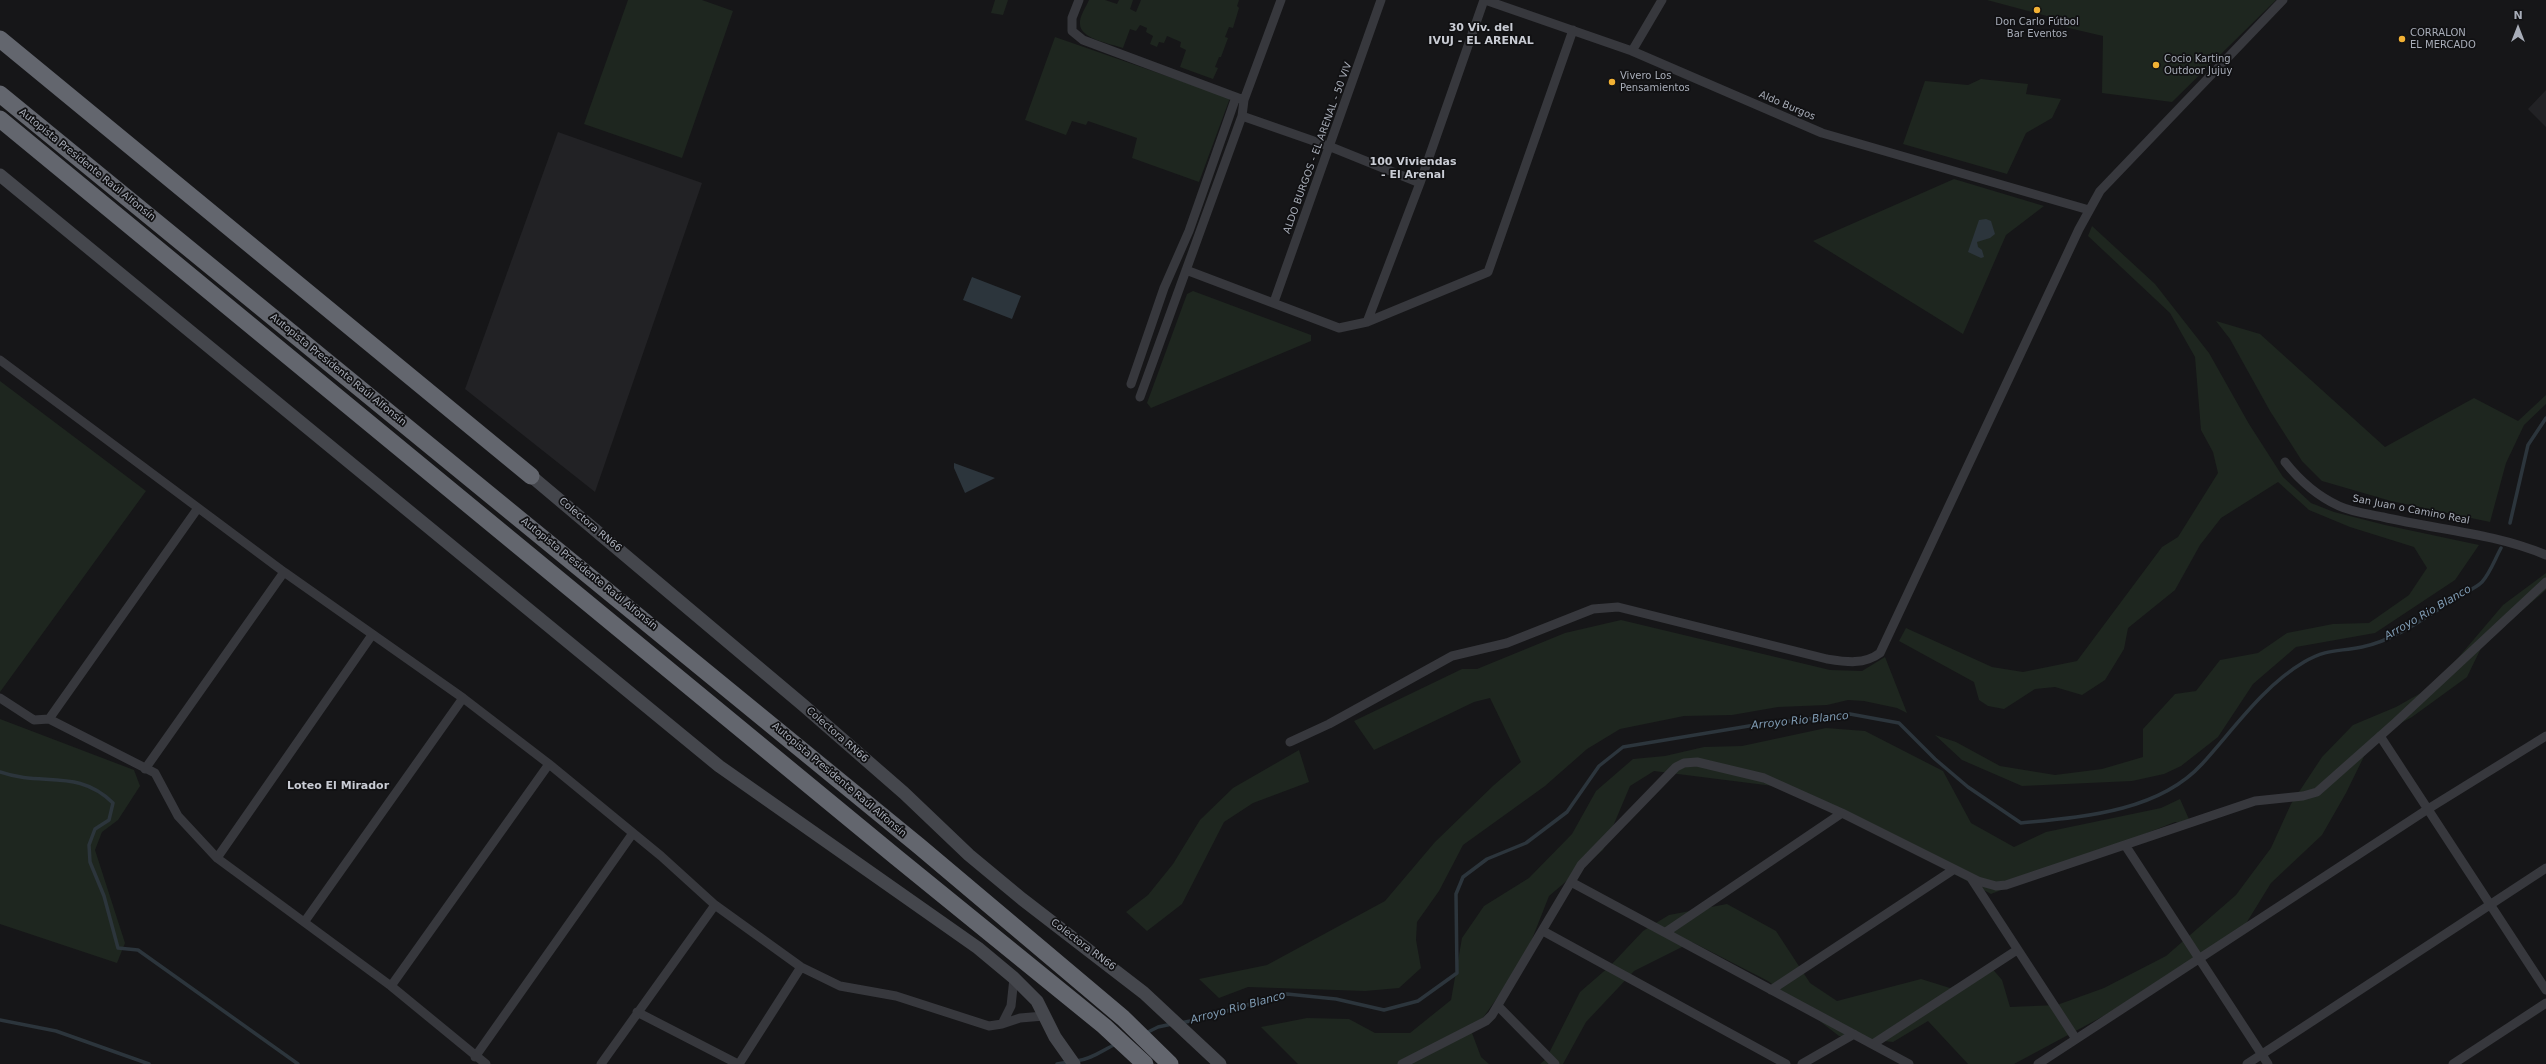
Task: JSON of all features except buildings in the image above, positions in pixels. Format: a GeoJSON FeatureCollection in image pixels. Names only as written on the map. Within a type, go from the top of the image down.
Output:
{"type":"FeatureCollection","features":[{"type":"Feature","properties":{"kind":"highway"},"geometry":{"type":"LineString","coordinates":[[0,39],[531,476]]}},
{"type":"Feature","properties":{"kind":"highway","name":"Autopista Presidente Raúl Alfonsín"},"geometry":{"type":"LineString","coordinates":[[0,94],[746,703],[1122,1018],[1170,1064]]}},
{"type":"Feature","properties":{"kind":"highway","name":"Autopista Presidente Raúl Alfonsín"},"geometry":{"type":"LineString","coordinates":[[0,119],[896,858],[1106,1029],[1129,1058],[1145,1064]]}},
{"type":"Feature","properties":{"kind":"street"},"geometry":{"type":"LineString","coordinates":[[1079,0],[1072,18],[1072,31],[1083,40],[1240,99]]}},
{"type":"Feature","properties":{"kind":"street"},"geometry":{"type":"LineString","coordinates":[[1131,384],[1164,288],[1189,231],[1280,0]]}},
{"type":"Feature","properties":{"kind":"street","name":"ALDO BURGOS - EL ARENAL - 50 VIV"},"geometry":{"type":"LineString","coordinates":[[1274,302],[1381,0]]}},
{"type":"Feature","properties":{"kind":"street"},"geometry":{"type":"LineString","coordinates":[[1367,322],[1420,183],[1485,0]]}},
{"type":"Feature","properties":{"kind":"street","name":"Aldo Burgos"},"geometry":{"type":"LineString","coordinates":[[1485,0],[1574,30],[1632,52],[1822,133],[2089,210]]}},
{"type":"Feature","properties":{"kind":"street"},"geometry":{"type":"LineString","coordinates":[[1632,52],[1662,0]]}},
{"type":"Feature","properties":{"kind":"street"},"geometry":{"type":"LineString","coordinates":[[1290,742],[1329,724],[1452,656],[1507,643],[1593,609],[1618,607],[1827,659],[1849,662],[1871,660],[1880,653],[2089,210],[2100,190],[2283,0]]}},
{"type":"Feature","properties":{"kind":"street"},"geometry":{"type":"LineString","coordinates":[[1186,270],[1274,302],[1339,328],[1367,322],[1488,272],[1574,30]]}},
{"type":"Feature","properties":{"kind":"street"},"geometry":{"type":"LineString","coordinates":[[1140,397],[1242,116],[1240,99]]}},
{"type":"Feature","properties":{"kind":"street"},"geometry":{"type":"LineString","coordinates":[[1242,116],[1330,147],[1420,183]]}},
{"type":"Feature","properties":{"kind":"street"},"geometry":{"type":"LineString","coordinates":[[0,175],[719,766],[936,916],[1013,989],[1037,1002],[1055,1037],[1074,1064]]}},
{"type":"Feature","properties":{"kind":"street"},"geometry":{"type":"LineString","coordinates":[[0,360],[284,572],[463,698],[549,764],[662,856],[715,905],[801,967],[840,986],[922,1003],[976,1023],[989,1026],[1024,1018],[1044,1016]]}},
{"type":"Feature","properties":{"kind":"street","name":"San Juan o Camino Real"},"geometry":{"type":"LineString","coordinates":[[2285,462],[2303,484],[2339,507],[2403,522],[2464,531],[2516,543],[2546,555]]}},
{"type":"Feature","properties":{"kind":"street","name":"Colectora RN66"},"geometry":{"type":"LineString","coordinates":[[531,476],[874,767],[968,855],[1144,993],[1220,1064]]}},
{"type":"Feature","properties":{"kind":"street"},"geometry":{"type":"LineString","coordinates":[[49,719],[198,508]]}},
{"type":"Feature","properties":{"kind":"street"},"geometry":{"type":"LineString","coordinates":[[145,769],[284,572]]}},
{"type":"Feature","properties":{"kind":"street"},"geometry":{"type":"LineString","coordinates":[[1402,1064],[1486,1021],[1498,1006],[1581,865],[1676,767],[1684,763],[1697,762],[1753,774],[1842,813],[1953,870],[1996,886],[2006,885],[2255,800],[2303,796],[2317,792],[2380,736],[2546,582]]}},
{"type":"Feature","properties":{"kind":"street"},"geometry":{"type":"LineString","coordinates":[[217,858],[372,635]]}},
{"type":"Feature","properties":{"kind":"street"},"geometry":{"type":"LineString","coordinates":[[0,698],[34,720],[49,719],[155,773],[178,816],[217,858],[305,921],[391,986],[475,1057],[486,1064]]}},
{"type":"Feature","properties":{"kind":"street"},"geometry":{"type":"LineString","coordinates":[[305,921],[463,698]]}},
{"type":"Feature","properties":{"kind":"street"},"geometry":{"type":"LineString","coordinates":[[2380,736],[2546,990]]}},
{"type":"Feature","properties":{"kind":"street"},"geometry":{"type":"LineString","coordinates":[[2038,1064],[2428,810],[2546,736]]}},
{"type":"Feature","properties":{"kind":"street"},"geometry":{"type":"LineString","coordinates":[[391,986],[549,764]]}},
{"type":"Feature","properties":{"kind":"street"},"geometry":{"type":"LineString","coordinates":[[1666,932],[1842,813]]}},
{"type":"Feature","properties":{"kind":"street"},"geometry":{"type":"LineString","coordinates":[[475,1057],[632,833]]}},
{"type":"Feature","properties":{"kind":"street"},"geometry":{"type":"LineString","coordinates":[[2125,845],[2268,1064]]}},
{"type":"Feature","properties":{"kind":"street"},"geometry":{"type":"LineString","coordinates":[[2247,1064],[2546,868]]}},
{"type":"Feature","properties":{"kind":"street"},"geometry":{"type":"LineString","coordinates":[[1772,990],[1953,870]]}},
{"type":"Feature","properties":{"kind":"street"},"geometry":{"type":"LineString","coordinates":[[1970,877],[2076,1039]]}},
{"type":"Feature","properties":{"kind":"street"},"geometry":{"type":"LineString","coordinates":[[1571,882],[1909,1064]]}},
{"type":"Feature","properties":{"kind":"street"},"geometry":{"type":"LineString","coordinates":[[601,1064],[636,1012],[715,905]]}},
{"type":"Feature","properties":{"kind":"street"},"geometry":{"type":"LineString","coordinates":[[1543,931],[1786,1064]]}},
{"type":"Feature","properties":{"kind":"street"},"geometry":{"type":"LineString","coordinates":[[1873,1044],[2018,950]]}},
{"type":"Feature","properties":{"kind":"street"},"geometry":{"type":"LineString","coordinates":[[636,1012],[738,1064],[801,967]]}},
{"type":"Feature","properties":{"kind":"street"},"geometry":{"type":"LineString","coordinates":[[1002,1024],[1008,1015],[1013,989]]}},
{"type":"Feature","properties":{"kind":"street"},"geometry":{"type":"LineString","coordinates":[[2453,1064],[2546,1003]]}},
{"type":"Feature","properties":{"kind":"street"},"geometry":{"type":"LineString","coordinates":[[1498,1006],[1556,1064]]}},
{"type":"Feature","properties":{"kind":"street"},"geometry":{"type":"LineString","coordinates":[[1802,1064],[1854,1034]]}},
{"type":"Feature","properties":{"kind":"shaded area"},"geometry":{"type":"Polygon","coordinates":[[[628,0],[702,0],[733,11],[682,158],[584,124],[628,0]]]}},
{"type":"Feature","properties":{"kind":"shaded area"},"geometry":{"type":"Polygon","coordinates":[[[995,0],[1008,0],[1003,15],[991,13],[995,0]]]}},
{"type":"Feature","properties":{"kind":"shaded area"},"geometry":{"type":"Polygon","coordinates":[[[1089,0],[1105,0],[1117,4],[1119,0],[1133,0],[1130,9],[1136,12],[1141,0],[1239,0],[1237,6],[1239,8],[1233,28],[1229,27],[1225,37],[1228,38],[1221,57],[1219,57],[1215,67],[1218,68],[1213,79],[1180,67],[1186,50],[1180,47],[1181,42],[1167,36],[1164,43],[1159,42],[1157,47],[1150,44],[1153,36],[1146,32],[1147,28],[1140,25],[1136,31],[1130,29],[1123,48],[1105,43],[1085,34],[1081,29],[1080,21],[1089,0]]]}},
{"type":"Feature","properties":{"kind":"shaded area","name":"Cocio Karting Outdoor Jujuy"},"geometry":{"type":"Polygon","coordinates":[[[1987,0],[2276,0],[2172,102],[2102,93],[2103,36],[2056,25],[2062,20],[1987,0]]]}},
{"type":"Feature","properties":{"kind":"shaded area"},"geometry":{"type":"Polygon","coordinates":[[[1055,37],[1230,98],[1199,182],[1132,158],[1137,138],[1088,121],[1086,125],[1072,121],[1066,135],[1025,120],[1055,37]]]}},
{"type":"Feature","properties":{"kind":"shaded area"},"geometry":{"type":"Polygon","coordinates":[[[1981,79],[2028,84],[2026,94],[2061,99],[2052,118],[2026,133],[2007,174],[1903,144],[1925,81],[1968,85],[1981,79]]]}},
{"type":"Feature","properties":{"kind":"shaded area"},"geometry":{"type":"Polygon","coordinates":[[[2546,90],[2546,127],[2528,109],[2546,90]]]}},
{"type":"Feature","properties":{"kind":"shaded area"},"geometry":{"type":"Polygon","coordinates":[[[558,132],[702,183],[595,492],[465,389],[558,132]]]}},
{"type":"Feature","properties":{"kind":"shaded area"},"geometry":{"type":"Polygon","coordinates":[[[1954,179],[2044,206],[2006,235],[1963,334],[1813,241],[1954,179]]]}},
{"type":"Feature","properties":{"kind":"shaded area"},"geometry":{"type":"Polygon","coordinates":[[[1986,219],[1991,221],[1995,234],[1990,238],[1977,242],[1978,247],[1982,250],[1984,257],[1981,258],[1968,252],[1979,220],[1986,219]]]}},
{"type":"Feature","properties":{"kind":"shaded area"},"geometry":{"type":"Polygon","coordinates":[[[2092,226],[2155,284],[2209,353],[2249,424],[2283,477],[2311,503],[2334,512],[2385,525],[2479,545],[2455,580],[2375,633],[2296,647],[2253,684],[2218,737],[2181,766],[2164,774],[2132,781],[2022,786],[1962,760],[1935,735],[1956,742],[2000,766],[2055,775],[2102,769],[2143,757],[2143,729],[2175,694],[2196,691],[2220,660],[2258,653],[2287,633],[2333,624],[2369,623],[2409,595],[2427,568],[2414,547],[2350,527],[2309,510],[2278,482],[2221,518],[2200,545],[2175,590],[2128,628],[2124,649],[2105,680],[2082,695],[2055,687],[2035,689],[2004,709],[1988,706],[1979,700],[1974,682],[1899,641],[1906,628],[1992,667],[2023,672],[2077,661],[2162,547],[2178,537],[2218,473],[2213,452],[2201,430],[2195,357],[2170,313],[2088,236],[2092,226]]]}},
{"type":"Feature","properties":{"kind":"shaded area"},"geometry":{"type":"Polygon","coordinates":[[[972,277],[1021,296],[1012,319],[963,300],[972,277]]]}},
{"type":"Feature","properties":{"kind":"shaded area"},"geometry":{"type":"Polygon","coordinates":[[[1193,291],[1311,335],[1311,341],[1151,408],[1147,403],[1187,294],[1193,291]]]}},
{"type":"Feature","properties":{"kind":"shaded area"},"geometry":{"type":"Polygon","coordinates":[[[2216,321],[2260,334],[2385,447],[2474,398],[2518,421],[2546,395],[2546,404],[2524,425],[2506,463],[2490,522],[2391,501],[2322,481],[2302,461],[2270,411],[2230,339],[2216,321]]]}},
{"type":"Feature","properties":{"kind":"shaded area"},"geometry":{"type":"Polygon","coordinates":[[[0,381],[146,491],[0,692],[0,381]]]}},
{"type":"Feature","properties":{"kind":"shaded area"},"geometry":{"type":"Polygon","coordinates":[[[954,463],[995,478],[965,493],[954,468],[954,463]]]}},
{"type":"Feature","properties":{"kind":"shaded area"},"geometry":{"type":"Polygon","coordinates":[[[2546,573],[2546,590],[2483,644],[2467,677],[2412,717],[2373,738],[2346,793],[2322,835],[2271,883],[2242,930],[2152,990],[2014,1064],[1968,1064],[1928,1021],[1893,1042],[1839,1036],[1768,981],[1692,942],[1634,971],[1586,1022],[1563,1064],[1540,1064],[1546,1059],[1580,992],[1610,966],[1643,931],[1669,915],[1727,904],[1776,931],[1810,983],[1837,1001],[1921,979],[1950,988],[1990,966],[2002,980],[2010,1007],[2057,1005],[2104,988],[2166,956],[2236,895],[2271,848],[2291,804],[2322,757],[2353,725],[2396,707],[2435,685],[2503,605],[2546,573]]]}},
{"type":"Feature","properties":{"kind":"shaded area"},"geometry":{"type":"Polygon","coordinates":[[[1621,620],[1830,670],[1862,671],[1885,657],[1907,713],[1897,708],[1864,701],[1848,700],[1827,705],[1778,707],[1732,715],[1684,716],[1620,729],[1587,749],[1545,786],[1463,845],[1439,891],[1417,922],[1416,940],[1421,968],[1399,988],[1365,991],[1248,987],[1219,998],[1199,979],[1267,965],[1385,901],[1435,842],[1494,785],[1521,762],[1490,698],[1474,702],[1374,750],[1354,721],[1462,669],[1477,669],[1565,633],[1621,620]]]}},
{"type":"Feature","properties":{"kind":"shaded area"},"geometry":{"type":"Polygon","coordinates":[[[0,719],[134,770],[140,786],[118,820],[102,832],[95,850],[125,943],[117,963],[0,924],[0,719]]]}},
{"type":"Feature","properties":{"kind":"shaded area"},"geometry":{"type":"Polygon","coordinates":[[[1826,728],[1865,731],[1943,771],[1971,823],[2014,847],[2046,832],[2161,808],[2180,799],[2192,826],[2175,822],[1991,894],[1797,789],[1654,771],[1630,786],[1603,850],[1549,896],[1523,962],[1472,1033],[1481,1057],[1489,1064],[1298,1064],[1261,1027],[1307,1018],[1349,1019],[1375,1033],[1410,1033],[1451,1000],[1462,938],[1484,906],[1529,878],[1572,834],[1596,791],[1633,759],[1665,756],[1704,747],[1742,746],[1826,728]]]}},
{"type":"Feature","properties":{"kind":"shaded area"},"geometry":{"type":"Polygon","coordinates":[[[1299,750],[1309,782],[1253,803],[1224,822],[1182,904],[1147,931],[1126,912],[1148,895],[1173,864],[1200,820],[1233,788],[1299,750]]]}},
{"type":"Feature","properties":{"kind":"waterway","name":"Arroyo Rio Blanco"},"geometry":{"type":"LineString","coordinates":[[2510,523],[2528,445],[2546,418]]}},
{"type":"Feature","properties":{"kind":"waterway","name":"Arroyo Rio Blanco"},"geometry":{"type":"LineString","coordinates":[[1180,1023],[1211,1017],[1232,1009],[1287,994],[1336,999],[1384,1010],[1418,1001],[1457,973],[1456,894],[1463,877],[1487,859],[1526,843],[1567,812],[1599,766],[1623,747],[1749,726],[1850,714],[1899,723],[1935,759],[1968,787],[2021,823],[2093,814],[2118,809],[2141,802],[2164,793],[2184,780],[2202,764],[2249,709],[2275,683],[2289,672],[2320,654],[2375,644],[2411,627],[2482,582],[2488,574],[2501,548]]}},
{"type":"Feature","properties":{"kind":"waterway"},"geometry":{"type":"LineString","coordinates":[[0,772],[15,776],[73,782],[100,792],[113,803],[109,820],[95,829],[89,845],[90,862],[104,896],[118,948],[138,950],[298,1064]]}},
{"type":"Feature","properties":{"kind":"waterway"},"geometry":{"type":"LineString","coordinates":[[0,1020],[56,1031],[149,1064]]}},
{"type":"Feature","properties":{"kind":"waterway","name":"Arroyo Rio Blanco"},"geometry":{"type":"LineString","coordinates":[[1146,1033],[1158,1027],[1172,1024]]}},
{"type":"Feature","properties":{"kind":"waterway"},"geometry":{"type":"LineString","coordinates":[[1076,1061],[1091,1057],[1116,1044]]}},
{"type":"Feature","properties":{"kind":"waterway"},"geometry":{"type":"LineString","coordinates":[[1057,1064],[1068,1062]]}},
{"type":"Feature","properties":{"kind":"place","name":"Don Carlo Fútbol Bar Eventos"},"geometry":{"type":"Point","coordinates":[2037,10]}},
{"type":"Feature","properties":{"kind":"place","name":"CORRALON EL MERCADO"},"geometry":{"type":"Point","coordinates":[2402,39]}},
{"type":"Feature","properties":{"kind":"place","name":"Cocio Karting Outdoor Jujuy"},"geometry":{"type":"Point","coordinates":[2156,65]}},
{"type":"Feature","properties":{"kind":"place","name":"Vivero Los Pensamientos"},"geometry":{"type":"Point","coordinates":[1612,82]}},
{"type":"Feature","properties":{"kind":"district","name":"30 Viv. del IVUJ - EL ARENAL"},"geometry":{"type":"Point","coordinates":[1481,34]}},
{"type":"Feature","properties":{"kind":"district","name":"100 Viviendas - El Arenal"},"geometry":{"type":"Point","coordinates":[1413,168]}},
{"type":"Feature","properties":{"kind":"district","name":"Loteo El Mirador"},"geometry":{"type":"Point","coordinates":[338,786]}}]}
